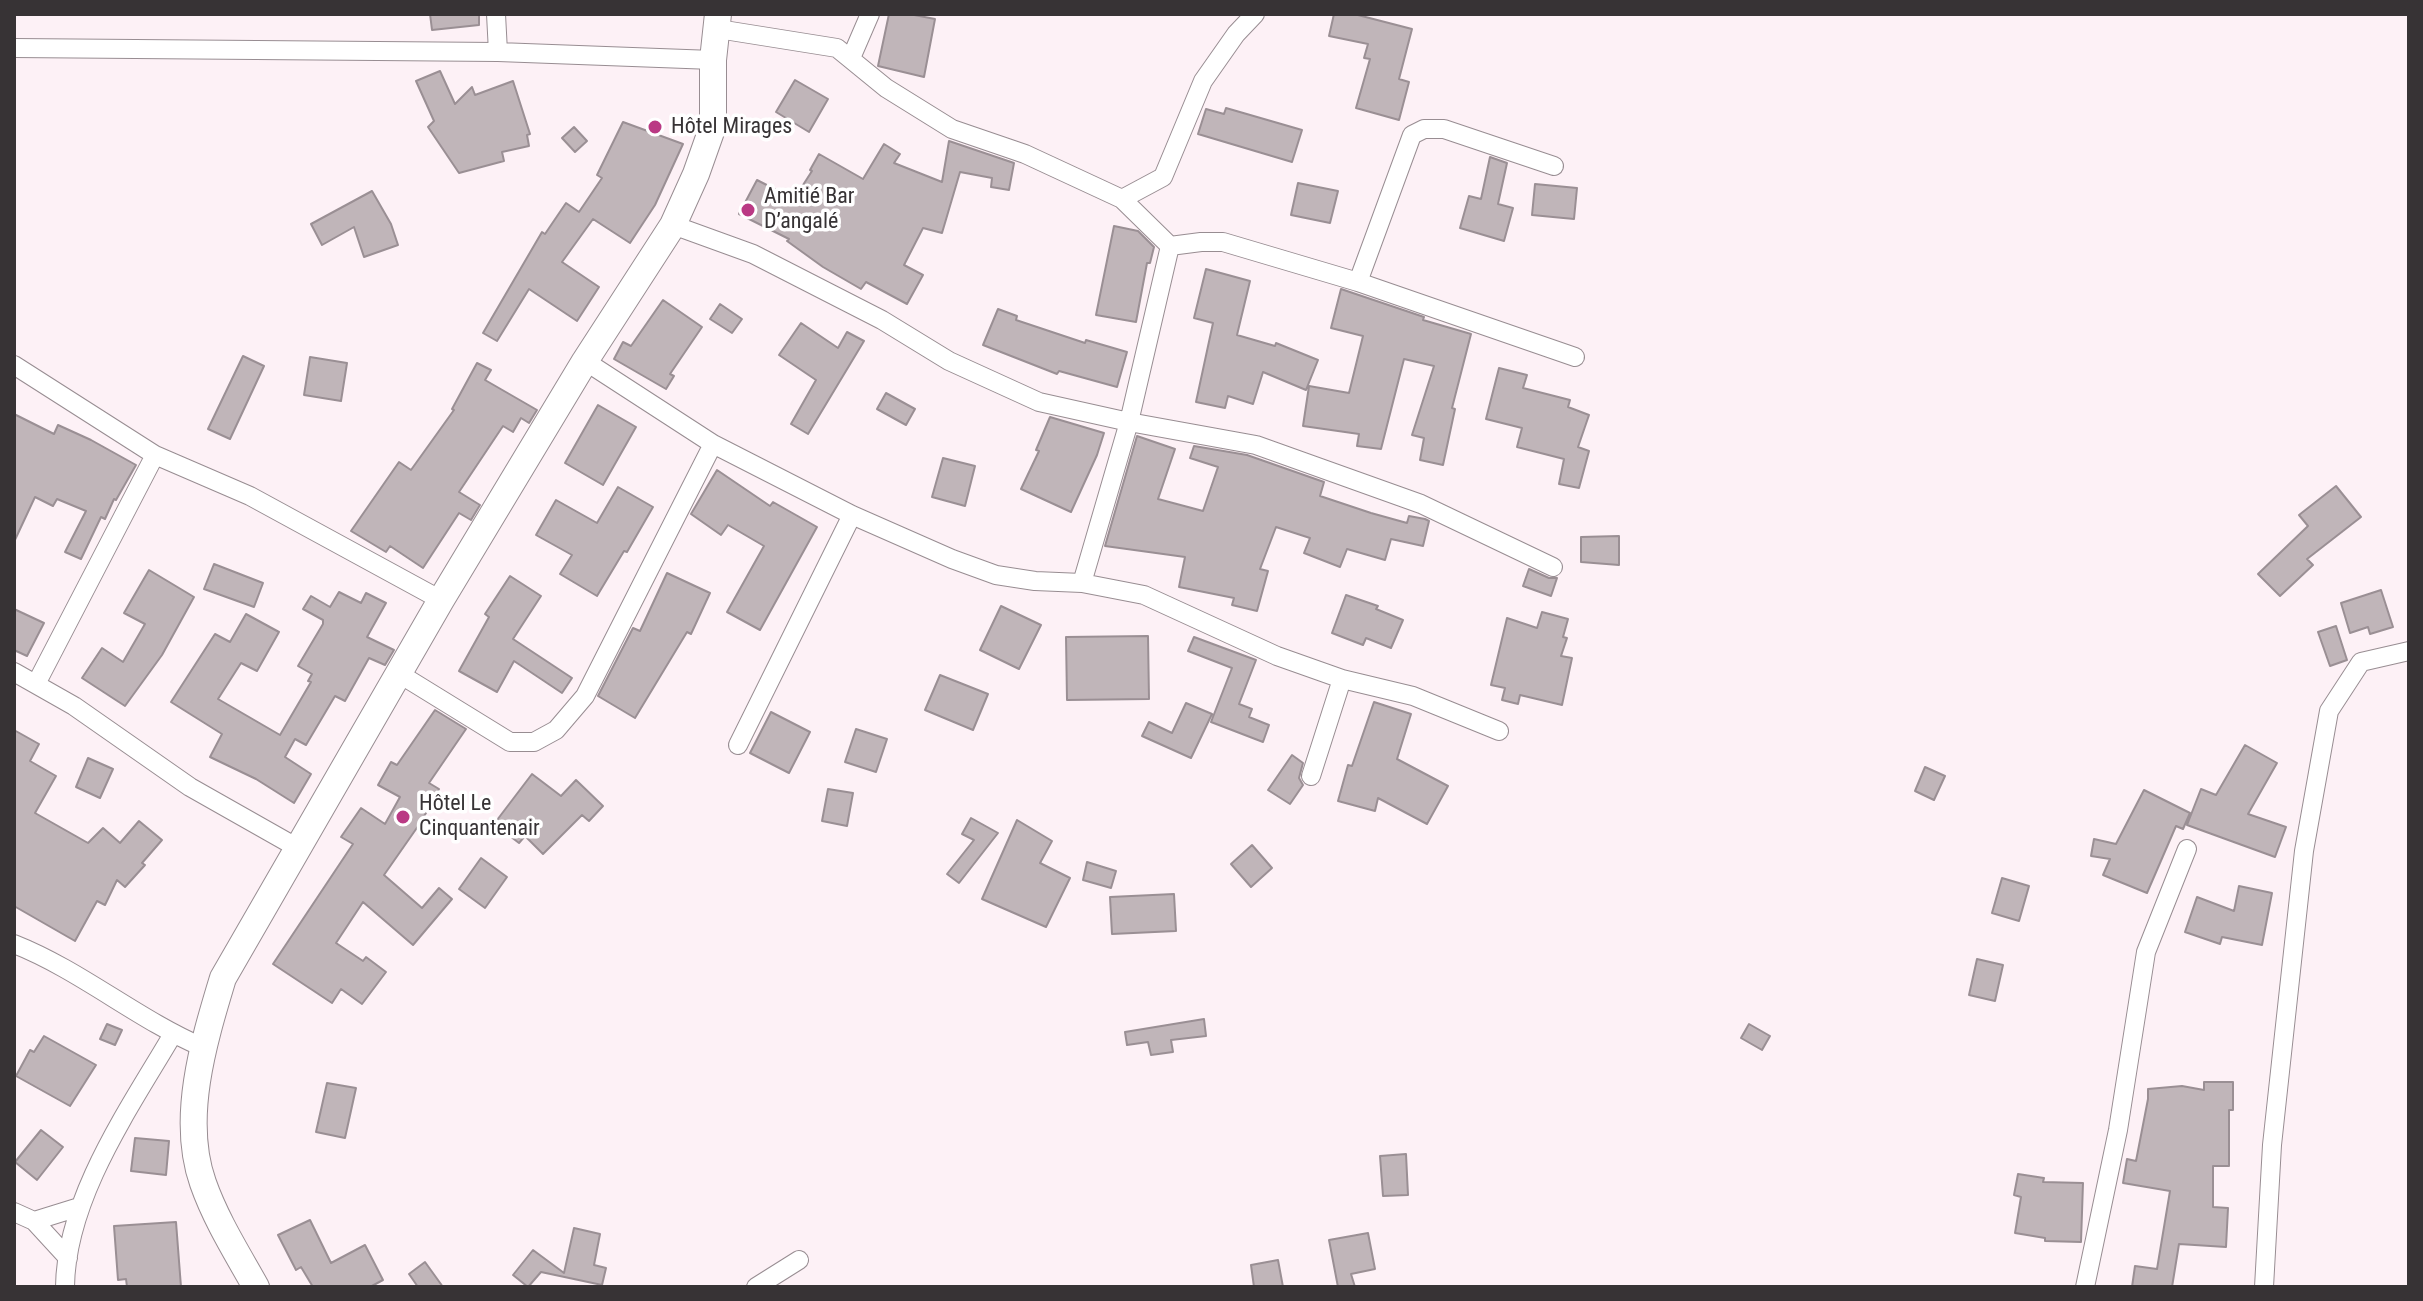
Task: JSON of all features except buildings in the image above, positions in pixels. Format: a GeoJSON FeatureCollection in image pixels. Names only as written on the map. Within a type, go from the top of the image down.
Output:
{"type":"FeatureCollection","features":[{"type":"Feature","properties":{"kind":"street"},"geometry":{"type":"LineString","coordinates":[[496,14],[498,52]]}},
{"type":"Feature","properties":{"kind":"street"},"geometry":{"type":"LineString","coordinates":[[851,58],[870,14]]}},
{"type":"Feature","properties":{"kind":"street"},"geometry":{"type":"LineString","coordinates":[[1122,199],[1163,177],[1203,81],[1236,34],[1255,14]]}},
{"type":"Feature","properties":{"kind":"street"},"geometry":{"type":"LineString","coordinates":[[256,1287],[215,1212],[202,1180],[195,1133],[202,1047],[223,978],[441,600],[585,361],[673,225],[713,126],[713,60],[718,21],[837,48],[886,88],[952,129],[1025,154],[1122,199],[1170,246]]}},
{"type":"Feature","properties":{"kind":"street"},"geometry":{"type":"LineString","coordinates":[[14,48],[498,52],[713,60]]}},
{"type":"Feature","properties":{"kind":"street"},"geometry":{"type":"LineString","coordinates":[[1358,282],[1412,135],[1424,129],[1444,129],[1554,166]]}},
{"type":"Feature","properties":{"kind":"street"},"geometry":{"type":"LineString","coordinates":[[673,225],[753,254],[882,320],[949,361],[1039,402],[1256,445],[1421,504],[1553,567]]}},
{"type":"Feature","properties":{"kind":"street"},"geometry":{"type":"LineString","coordinates":[[1170,246],[1223,242],[1358,282],[1575,357]]}},
{"type":"Feature","properties":{"kind":"street"},"geometry":{"type":"LineString","coordinates":[[1082,583],[1129,422],[1170,246]]}},
{"type":"Feature","properties":{"kind":"street"},"geometry":{"type":"LineString","coordinates":[[585,361],[713,444],[852,515],[952,559],[996,575],[1082,583],[1144,595],[1277,656],[1342,679],[1413,696],[1499,731]]}},
{"type":"Feature","properties":{"kind":"street"},"geometry":{"type":"LineString","coordinates":[[14,365],[155,455],[250,496],[441,600]]}},
{"type":"Feature","properties":{"kind":"street"},"geometry":{"type":"LineString","coordinates":[[398,673],[510,742],[534,742],[556,730],[585,696],[713,444]]}},
{"type":"Feature","properties":{"kind":"street"},"geometry":{"type":"LineString","coordinates":[[36,684],[155,455]]}},
{"type":"Feature","properties":{"kind":"street"},"geometry":{"type":"LineString","coordinates":[[738,745],[852,515]]}},
{"type":"Feature","properties":{"kind":"street"},"geometry":{"type":"LineString","coordinates":[[2264,1287],[2272,1145],[2304,851],[2329,711],[2361,662],[2409,651]]}},
{"type":"Feature","properties":{"kind":"street"},"geometry":{"type":"LineString","coordinates":[[14,672],[74,706],[190,787],[296,847]]}},
{"type":"Feature","properties":{"kind":"street"},"geometry":{"type":"LineString","coordinates":[[1311,776],[1342,679]]}},
{"type":"Feature","properties":{"kind":"street"},"geometry":{"type":"LineString","coordinates":[[2085,1287],[2118,1130],[2146,952],[2187,849]]}},
{"type":"Feature","properties":{"kind":"street"},"geometry":{"type":"LineString","coordinates":[[14,944],[173,1034],[202,1047]]}},
{"type":"Feature","properties":{"kind":"street"},"geometry":{"type":"LineString","coordinates":[[65,1287],[79,1207],[116,1132],[173,1034]]}},
{"type":"Feature","properties":{"kind":"street"},"geometry":{"type":"LineString","coordinates":[[34,1221],[79,1207]]}},
{"type":"Feature","properties":{"kind":"street"},"geometry":{"type":"LineString","coordinates":[[14,1212],[34,1221],[68,1258]]}},
{"type":"Feature","properties":{"kind":"street"},"geometry":{"type":"LineString","coordinates":[[756,1287],[799,1260]]}},
{"type":"Feature","properties":{"kind":"place","name":"Hôtel Mirages"},"geometry":{"type":"Point","coordinates":[655,127]}},
{"type":"Feature","properties":{"kind":"place","name":"Amitié Bar D’angalé"},"geometry":{"type":"Point","coordinates":[748,210]}},
{"type":"Feature","properties":{"kind":"place","name":"Hôtel Le Cinquantenair"},"geometry":{"type":"Point","coordinates":[403,817]}}]}
